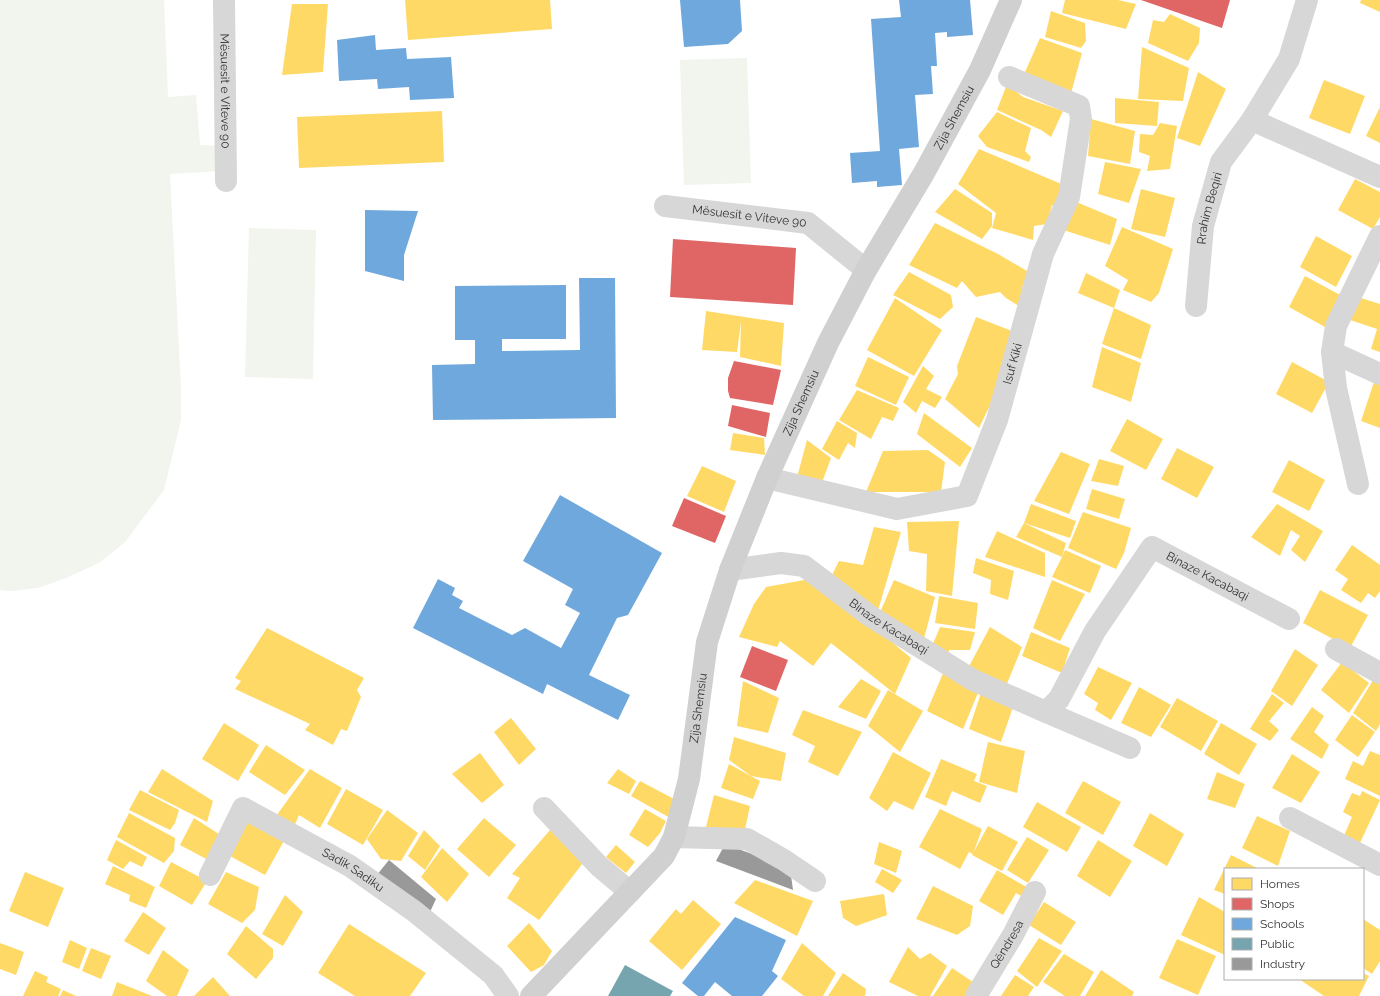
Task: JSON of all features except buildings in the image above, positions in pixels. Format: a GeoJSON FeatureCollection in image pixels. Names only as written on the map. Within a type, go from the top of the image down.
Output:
{"type":"FeatureCollection","features":[{"type":"Feature","properties":{"kind":"main road","name":"Zija Shemsiu"},"geometry":{"type":"LineString","coordinates":[[530,996],[664,856],[674,837],[690,779],[707,642],[730,570],[767,478],[828,343],[866,270],[924,173],[980,70],[1011,0]]}},
{"type":"Feature","properties":{"kind":"street","name":"Mësuesit e Viteve 90"},"geometry":{"type":"LineString","coordinates":[[224,0],[226,181]]}},
{"type":"Feature","properties":{"kind":"street","name":"Rrahim Beqiri"},"geometry":{"type":"LineString","coordinates":[[1196,306],[1203,226],[1221,162],[1252,120],[1289,59],[1307,0]]}},
{"type":"Feature","properties":{"kind":"street","name":"Isuf Kiki"},"geometry":{"type":"LineString","coordinates":[[767,478],[898,509],[967,496],[997,420],[1043,254],[1069,197],[1081,119],[1079,106],[1009,77]]}},
{"type":"Feature","properties":{"kind":"street"},"geometry":{"type":"LineString","coordinates":[[1252,120],[1380,177]]}},
{"type":"Feature","properties":{"kind":"street","name":"Mësuesit e Viteve 90"},"geometry":{"type":"LineString","coordinates":[[665,206],[808,223],[866,270]]}},
{"type":"Feature","properties":{"kind":"street"},"geometry":{"type":"LineString","coordinates":[[1358,484],[1336,388],[1332,352],[1336,326],[1380,236]]}},
{"type":"Feature","properties":{"kind":"street"},"geometry":{"type":"LineString","coordinates":[[1332,352],[1360,367],[1380,374]]}},
{"type":"Feature","properties":{"kind":"street","name":"Binaze Kacabaqi"},"geometry":{"type":"LineString","coordinates":[[1046,712],[1059,699],[1095,631],[1152,547],[1289,619]]}},
{"type":"Feature","properties":{"kind":"street","name":"Binaze Kacabaqi"},"geometry":{"type":"LineString","coordinates":[[730,570],[781,563],[804,566],[870,616],[973,680],[1130,748]]}},
{"type":"Feature","properties":{"kind":"street"},"geometry":{"type":"LineString","coordinates":[[1336,649],[1380,674]]}},
{"type":"Feature","properties":{"kind":"street","name":"Sadik Sadiku"},"geometry":{"type":"LineString","coordinates":[[210,875],[243,808],[350,866],[414,911],[493,975],[508,996]]}},
{"type":"Feature","properties":{"kind":"street"},"geometry":{"type":"LineString","coordinates":[[544,808],[598,866],[630,892]]}},
{"type":"Feature","properties":{"kind":"street"},"geometry":{"type":"LineString","coordinates":[[1290,818],[1380,865]]}},
{"type":"Feature","properties":{"kind":"street"},"geometry":{"type":"LineString","coordinates":[[674,837],[747,839],[784,860],[815,881]]}},
{"type":"Feature","properties":{"kind":"street","name":"Qëndresa"},"geometry":{"type":"LineString","coordinates":[[976,996],[1013,935],[1035,892]]}},
{"type":"Feature","properties":{"kind":"shaded area"},"geometry":{"type":"Polygon","coordinates":[[[0,0],[164,0],[168,97],[196,95],[200,145],[220,146],[221,171],[170,174],[181,388],[181,420],[164,490],[125,542],[99,563],[66,578],[38,588],[11,591],[0,590],[0,0]]]}},
{"type":"Feature","properties":{"kind":"shaded area"},"geometry":{"type":"Polygon","coordinates":[[[747,58],[751,183],[684,185],[680,60],[747,58]]]}},
{"type":"Feature","properties":{"kind":"shaded area"},"geometry":{"type":"Polygon","coordinates":[[[249,228],[316,230],[313,379],[245,377],[249,228]]]}}]}
